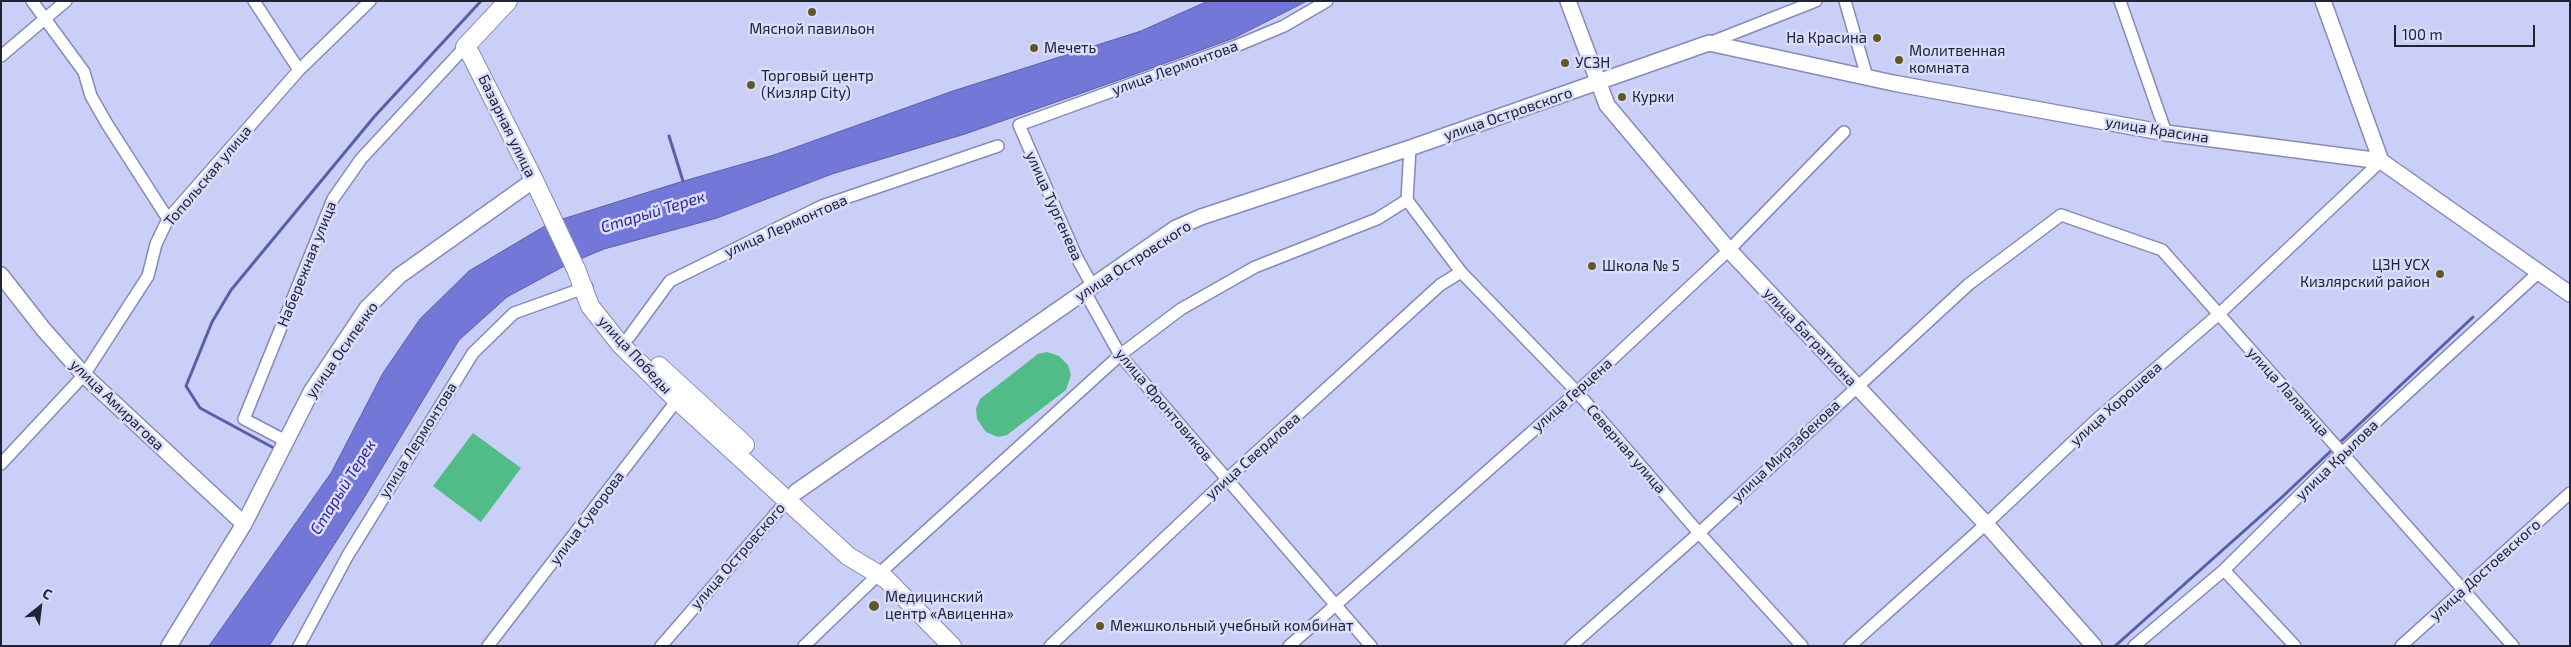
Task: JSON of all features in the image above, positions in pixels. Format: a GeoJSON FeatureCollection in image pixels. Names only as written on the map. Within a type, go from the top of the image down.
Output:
{"type":"FeatureCollection","features":[{"type":"Feature","properties":{"kind":"main road","name":"Набережная улица"},"geometry":{"type":"LineString","coordinates":[[465,47],[508,1]]}},
{"type":"Feature","properties":{"kind":"main road","name":"Базарная улица"},"geometry":{"type":"LineString","coordinates":[[465,47],[471,55],[534,180],[545,208],[576,269]]}},
{"type":"Feature","properties":{"kind":"main road","name":"улица Победы"},"geometry":{"type":"LineString","coordinates":[[576,269],[585,288],[590,306],[620,344],[681,395],[791,496],[881,572],[953,646]]}},
{"type":"Feature","properties":{"kind":"main road","name":"улица Победы"},"geometry":{"type":"LineString","coordinates":[[585,288],[681,395]]}},
{"type":"Feature","properties":{"kind":"street"},"geometry":{"type":"LineString","coordinates":[[32,1],[44,20],[84,72],[91,96],[168,220]]}},
{"type":"Feature","properties":{"kind":"street"},"geometry":{"type":"LineString","coordinates":[[1,56],[66,1]]}},
{"type":"Feature","properties":{"kind":"street"},"geometry":{"type":"LineString","coordinates":[[254,1],[299,70]]}},
{"type":"Feature","properties":{"kind":"street","name":"Топольская улица"},"geometry":{"type":"LineString","coordinates":[[1,464],[84,375],[148,276],[156,244],[168,220],[299,70],[370,1]]}},
{"type":"Feature","properties":{"kind":"street","name":"улица Лермонтова"},"geometry":{"type":"LineString","coordinates":[[1019,125],[1236,46],[1284,26],[1327,1]]}},
{"type":"Feature","properties":{"kind":"street","name":"улица Багратиона"},"geometry":{"type":"LineString","coordinates":[[1568,1],[1607,105],[1729,250],[1855,387],[1986,524],[2094,646]]}},
{"type":"Feature","properties":{"kind":"street","name":"улица Островского"},"geometry":{"type":"LineString","coordinates":[[661,646],[791,496],[1176,228],[1201,217],[1410,148],[1598,82],[1816,1]]}},
{"type":"Feature","properties":{"kind":"street"},"geometry":{"type":"LineString","coordinates":[[1845,1],[1867,77]]}},
{"type":"Feature","properties":{"kind":"street"},"geometry":{"type":"LineString","coordinates":[[2120,1],[2166,133]]}},
{"type":"Feature","properties":{"kind":"street"},"geometry":{"type":"LineString","coordinates":[[2322,1],[2381,161]]}},
{"type":"Feature","properties":{"kind":"street","name":"улица Красина"},"geometry":{"type":"LineString","coordinates":[[1709,42],[1867,77],[2166,133],[2381,161],[2570,294]]}},
{"type":"Feature","properties":{"kind":"street","name":"Набережная улица"},"geometry":{"type":"LineString","coordinates":[[286,441],[244,419],[333,199],[361,159],[465,47]]}},
{"type":"Feature","properties":{"kind":"street","name":"улица Тургенева"},"geometry":{"type":"LineString","coordinates":[[1019,125],[1089,289]]}},
{"type":"Feature","properties":{"kind":"street","name":"улица Герцена"},"geometry":{"type":"LineString","coordinates":[[1289,646],[1577,392],[1729,250],[1844,132]]}},
{"type":"Feature","properties":{"kind":"street","name":"улица Лермонтова"},"geometry":{"type":"LineString","coordinates":[[629,337],[670,280],[822,206],[998,146]]}},
{"type":"Feature","properties":{"kind":"street"},"geometry":{"type":"LineString","coordinates":[[804,646],[881,572],[1120,355],[1181,309],[1255,268],[1377,219],[1408,200],[1410,148]]}},
{"type":"Feature","properties":{"kind":"street","name":"улица Хорошева"},"geometry":{"type":"LineString","coordinates":[[1850,646],[1986,524],[2096,420],[2219,314],[2381,161]]}},
{"type":"Feature","properties":{"kind":"street","name":"улица Осипенко"},"geometry":{"type":"LineString","coordinates":[[244,524],[311,392],[368,308],[399,276],[534,180]]}},
{"type":"Feature","properties":{"kind":"street","name":"Северная улица"},"geometry":{"type":"LineString","coordinates":[[1408,200],[1461,272],[1577,392],[1699,533],[1802,646]]}},
{"type":"Feature","properties":{"kind":"street","name":"улица Мирзабекова"},"geometry":{"type":"LineString","coordinates":[[1571,646],[1699,533],[1855,387],[1969,284],[2061,215],[2162,250]]}},
{"type":"Feature","properties":{"kind":"street","name":"улица Лалаянца"},"geometry":{"type":"LineString","coordinates":[[2162,250],[2513,646]]}},
{"type":"Feature","properties":{"kind":"street","name":"улица Свердлова"},"geometry":{"type":"LineString","coordinates":[[1050,646],[1226,480],[1440,285],[1461,272]]}},
{"type":"Feature","properties":{"kind":"street","name":"улица Крылова"},"geometry":{"type":"LineString","coordinates":[[2134,646],[2224,570],[2342,453],[2539,272]]}},
{"type":"Feature","properties":{"kind":"street","name":"улица Амирагова"},"geometry":{"type":"LineString","coordinates":[[1,275],[44,330],[84,375],[244,524]]}},
{"type":"Feature","properties":{"kind":"street","name":"улица Лермонтова"},"geometry":{"type":"LineString","coordinates":[[299,646],[348,555],[473,352],[514,313],[585,288]]}},
{"type":"Feature","properties":{"kind":"street","name":"улица Фронтовиков"},"geometry":{"type":"LineString","coordinates":[[1089,289],[1120,355],[1371,646]]}},
{"type":"Feature","properties":{"kind":"street","name":"улица Суворова"},"geometry":{"type":"LineString","coordinates":[[488,646],[681,395]]}},
{"type":"Feature","properties":{"kind":"street","name":"улица Достоевского"},"geometry":{"type":"LineString","coordinates":[[2401,646],[2569,495]]}},
{"type":"Feature","properties":{"kind":"street"},"geometry":{"type":"LineString","coordinates":[[170,646],[244,524]]}},
{"type":"Feature","properties":{"kind":"street"},"geometry":{"type":"LineString","coordinates":[[2224,570],[2295,646]]}},
{"type":"Feature","properties":{"kind":"green space"},"geometry":{"type":"Polygon","coordinates":[[[1047,352],[1059,356],[1068,365],[1071,375],[1066,390],[1007,435],[998,437],[986,432],[977,419],[976,409],[980,399],[1038,354],[1047,352]]]}},
{"type":"Feature","properties":{"kind":"green space"},"geometry":{"type":"Polygon","coordinates":[[[473,433],[521,468],[481,522],[433,486],[473,433]]]}},
{"type":"Feature","properties":{"kind":"water","name":"Старый Терек"},"geometry":{"type":"Polygon","coordinates":[[[1208,1],[1307,1],[1234,38],[1116,81],[965,134],[832,174],[717,218],[604,249],[568,264],[507,297],[459,340],[362,501],[269,646],[209,646],[331,473],[383,373],[420,319],[469,271],[550,223],[774,155],[953,91],[1141,31],[1208,1]]]}},
{"type":"Feature","properties":{"kind":"waterway"},"geometry":{"type":"LineString","coordinates":[[272,447],[200,408],[186,386],[212,322],[231,290],[374,117],[481,1]]}},
{"type":"Feature","properties":{"kind":"waterway"},"geometry":{"type":"LineString","coordinates":[[669,136],[683,181]]}},
{"type":"Feature","properties":{"kind":"waterway"},"geometry":{"type":"LineString","coordinates":[[2115,646],[2281,498],[2473,317]]}},
{"type":"Feature","properties":{"kind":"place","name":"Мясной павильон"},"geometry":{"type":"Point","coordinates":[812,12]}},
{"type":"Feature","properties":{"kind":"place","name":"На Красина"},"geometry":{"type":"Point","coordinates":[1877,38]}},
{"type":"Feature","properties":{"kind":"place","name":"Мечеть"},"geometry":{"type":"Point","coordinates":[1034,48]}},
{"type":"Feature","properties":{"kind":"place","name":"Молитвенная комната"},"geometry":{"type":"Point","coordinates":[1899,60]}},
{"type":"Feature","properties":{"kind":"place","name":"УСЗН"},"geometry":{"type":"Point","coordinates":[1565,63]}},
{"type":"Feature","properties":{"kind":"place","name":"Торговый центр (Кизляр City)"},"geometry":{"type":"Point","coordinates":[751,85]}},
{"type":"Feature","properties":{"kind":"place","name":"Курки"},"geometry":{"type":"Point","coordinates":[1622,97]}},
{"type":"Feature","properties":{"kind":"place","name":"Школа № 5"},"geometry":{"type":"Point","coordinates":[1592,266]}},
{"type":"Feature","properties":{"kind":"place","name":"ЦЗН УСХ Кизлярский район"},"geometry":{"type":"Point","coordinates":[2440,274]}},
{"type":"Feature","properties":{"kind":"place","name":"Медицинский центр «Авиценна»"},"geometry":{"type":"Point","coordinates":[874,606]}},
{"type":"Feature","properties":{"kind":"place","name":"Межшкольный учебный комбинат"},"geometry":{"type":"Point","coordinates":[1100,626]}}]}
